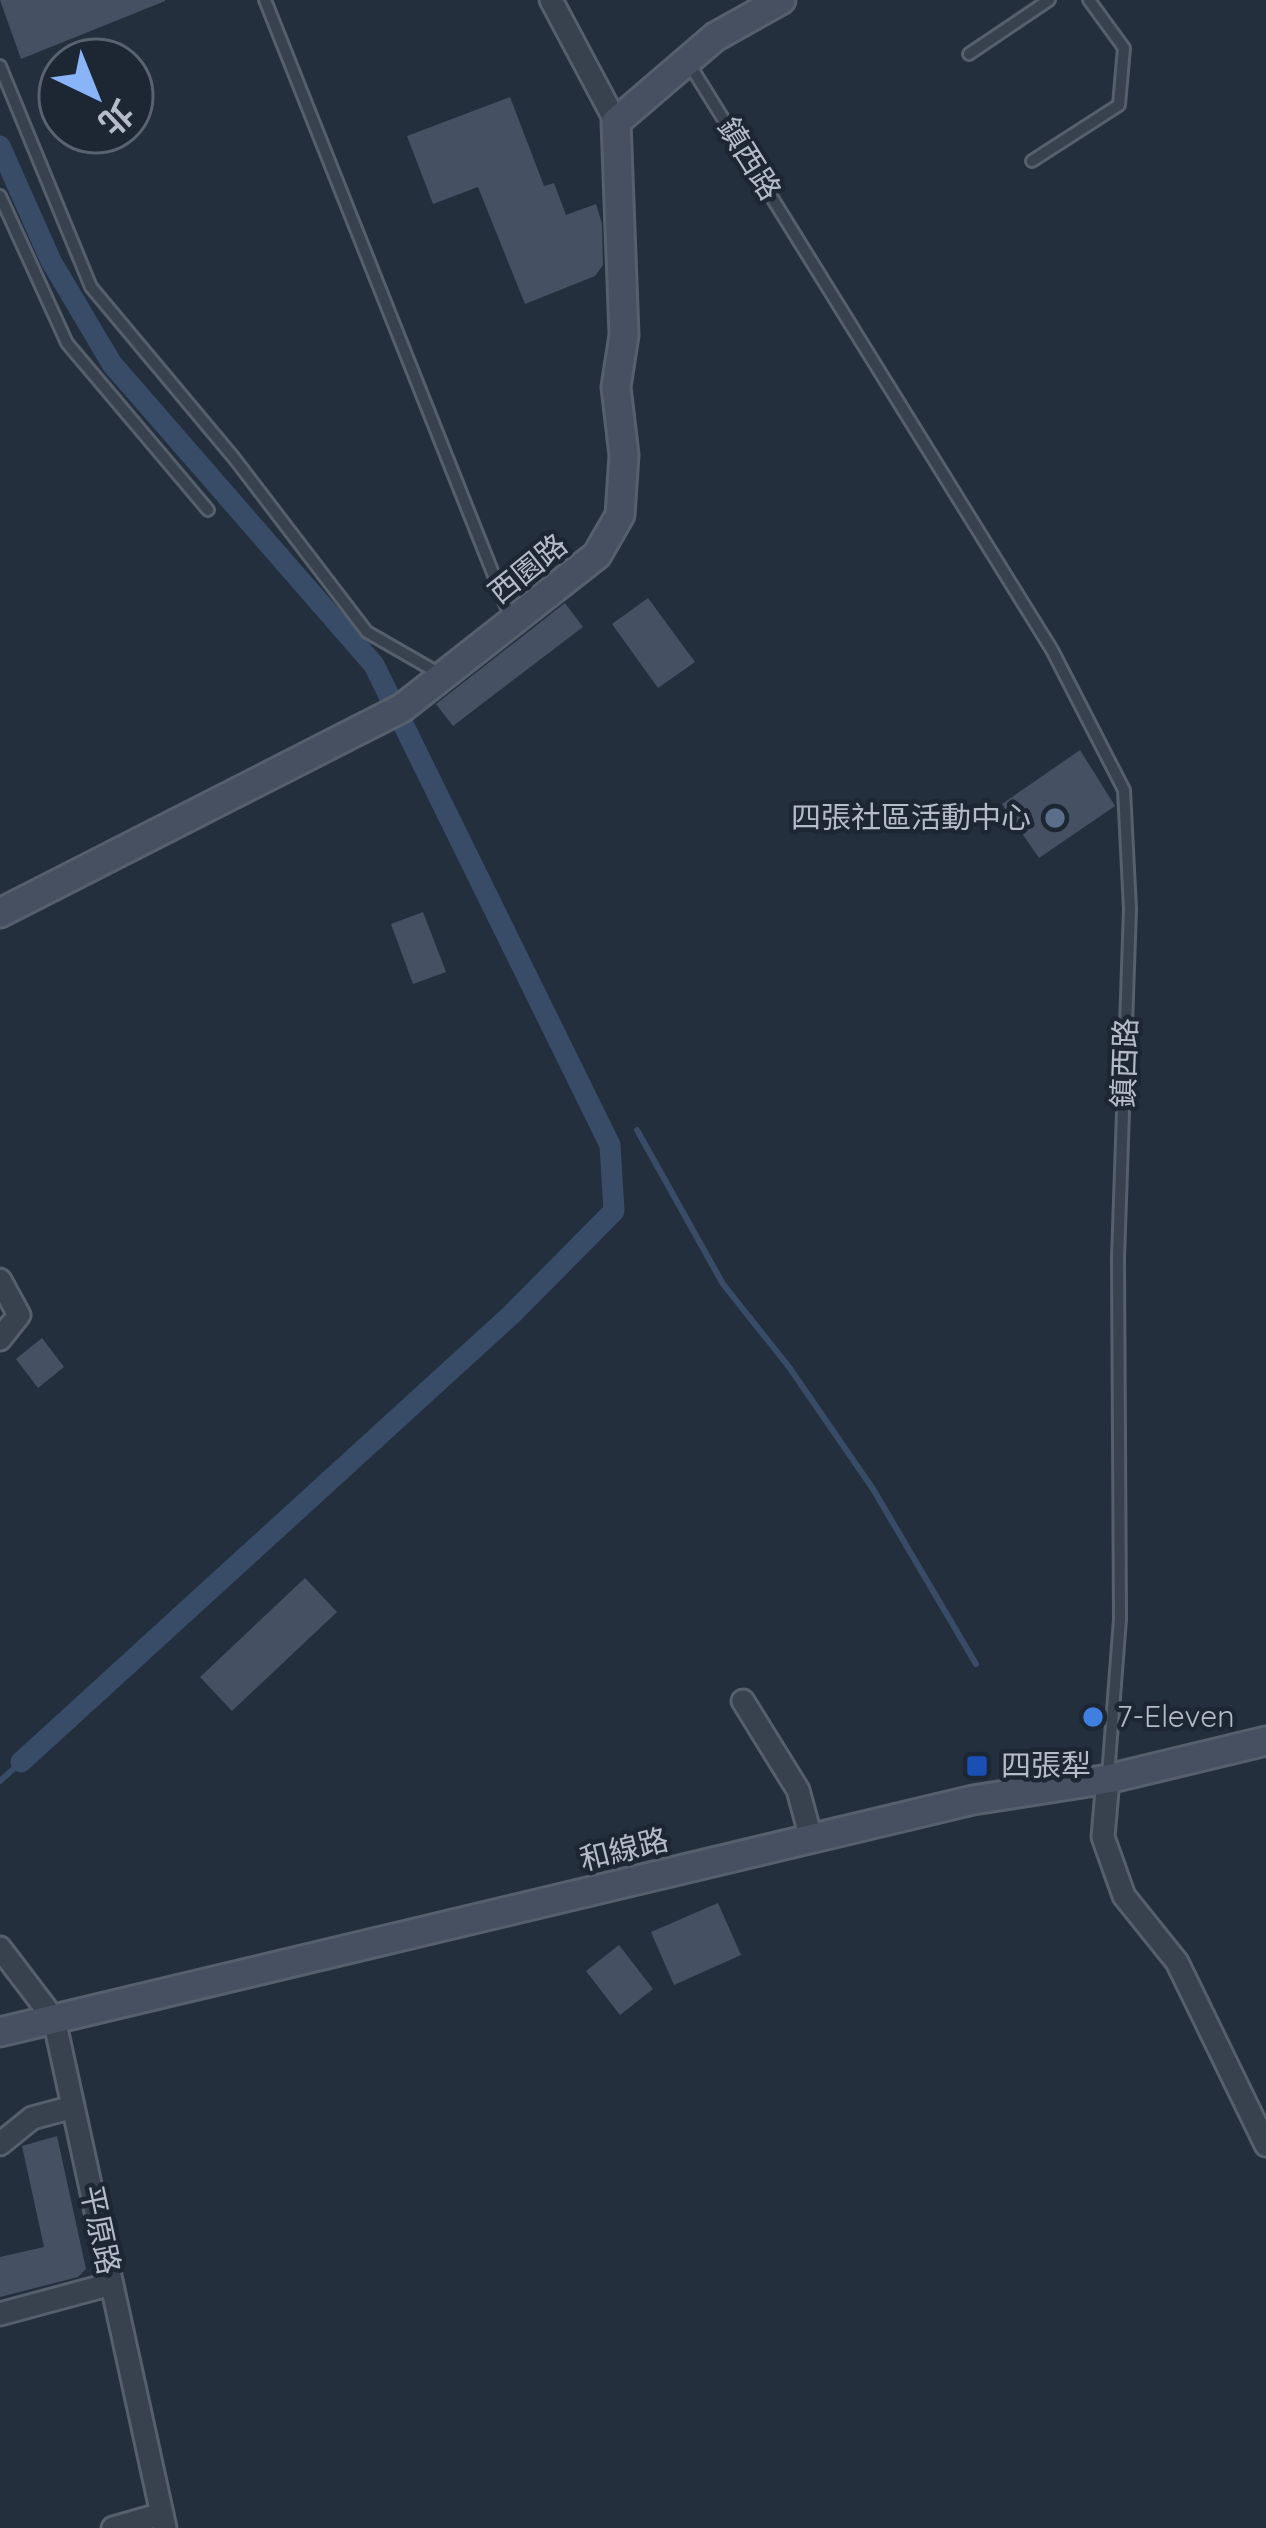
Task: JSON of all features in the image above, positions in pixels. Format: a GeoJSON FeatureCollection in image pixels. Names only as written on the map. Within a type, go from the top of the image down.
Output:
{"type":"FeatureCollection","features":[{"type":"Feature","properties":{"kind":"street"},"geometry":{"type":"LineString","coordinates":[[551,0],[616,122],[687,60],[781,0]]}},
{"type":"Feature","properties":{"kind":"street","name":"西園路"},"geometry":{"type":"LineString","coordinates":[[0,914],[402,708],[597,555],[620,515],[624,455],[616,387],[624,335],[616,122]]}},
{"type":"Feature","properties":{"kind":"street"},"geometry":{"type":"LineString","coordinates":[[0,1280],[19,1315],[0,1339]]}},
{"type":"Feature","properties":{"kind":"street"},"geometry":{"type":"LineString","coordinates":[[743,1701],[798,1790],[811,1838]]}},
{"type":"Feature","properties":{"kind":"street","name":"和線路"},"geometry":{"type":"LineString","coordinates":[[0,2032],[973,1799],[1108,1779],[1266,1741]]}},
{"type":"Feature","properties":{"kind":"street","name":"鎮西路"},"geometry":{"type":"LineString","coordinates":[[1108,1779],[1103,1837],[1124,1896],[1177,1962],[1266,2145]]}},
{"type":"Feature","properties":{"kind":"street","name":"平原路"},"geometry":{"type":"LineString","coordinates":[[0,1948],[54,2020],[164,2521]]}},
{"type":"Feature","properties":{"kind":"street"},"geometry":{"type":"LineString","coordinates":[[0,2144],[32,2118],[73,2107]]}},
{"type":"Feature","properties":{"kind":"street"},"geometry":{"type":"LineString","coordinates":[[0,2314],[111,2284]]}},
{"type":"Feature","properties":{"kind":"street"},"geometry":{"type":"LineString","coordinates":[[113,2528],[164,2521]]}},
{"type":"Feature","properties":{"kind":"lane"},"geometry":{"type":"LineString","coordinates":[[265,0],[513,625]]}},
{"type":"Feature","properties":{"kind":"lane"},"geometry":{"type":"LineString","coordinates":[[968,54],[1048,0]]}},
{"type":"Feature","properties":{"kind":"lane"},"geometry":{"type":"LineString","coordinates":[[1032,161],[1119,105],[1124,48],[1089,0]]}},
{"type":"Feature","properties":{"kind":"lane","name":"鎮西路"},"geometry":{"type":"LineString","coordinates":[[687,60],[1052,650],[1124,790],[1130,909],[1118,1258],[1120,1618],[1108,1779]]}},
{"type":"Feature","properties":{"kind":"lane"},"geometry":{"type":"LineString","coordinates":[[0,66],[91,287],[234,458],[367,632],[444,677]]}},
{"type":"Feature","properties":{"kind":"lane"},"geometry":{"type":"LineString","coordinates":[[0,196],[67,344],[208,510]]}},
{"type":"Feature","properties":{"kind":"building"},"geometry":{"type":"Polygon","coordinates":[[[0,0],[165,0],[78,36],[36,36],[36,53],[21,59],[0,0]]]}},
{"type":"Feature","properties":{"kind":"building"},"geometry":{"type":"Polygon","coordinates":[[[510,97],[544,186],[554,183],[566,215],[596,204],[602,224],[603,265],[595,276],[525,304],[478,187],[433,204],[407,136],[510,97]]]}},
{"type":"Feature","properties":{"kind":"building"},"geometry":{"type":"Polygon","coordinates":[[[648,598],[695,662],[658,688],[612,624],[648,598]]]}},
{"type":"Feature","properties":{"kind":"building"},"geometry":{"type":"Polygon","coordinates":[[[565,603],[583,627],[453,726],[436,704],[565,603]]]}},
{"type":"Feature","properties":{"kind":"building","name":"四張社區活動中心"},"geometry":{"type":"Polygon","coordinates":[[[1080,750],[1115,806],[1039,858],[1002,804],[1080,750]]]}},
{"type":"Feature","properties":{"kind":"building"},"geometry":{"type":"Polygon","coordinates":[[[423,912],[446,972],[413,984],[391,924],[423,912]]]}},
{"type":"Feature","properties":{"kind":"building"},"geometry":{"type":"Polygon","coordinates":[[[42,1338],[64,1367],[38,1388],[16,1359],[42,1338]]]}},
{"type":"Feature","properties":{"kind":"building"},"geometry":{"type":"Polygon","coordinates":[[[305,1578],[337,1612],[232,1711],[200,1677],[305,1578]]]}},
{"type":"Feature","properties":{"kind":"building"},"geometry":{"type":"Polygon","coordinates":[[[718,1903],[741,1955],[674,1985],[651,1932],[718,1903]]]}},
{"type":"Feature","properties":{"kind":"building"},"geometry":{"type":"Polygon","coordinates":[[[619,1945],[653,1989],[620,2015],[586,1971],[619,1945]]]}},
{"type":"Feature","properties":{"kind":"building"},"geometry":{"type":"Polygon","coordinates":[[[57,2136],[86,2269],[78,2277],[0,2297],[0,2257],[44,2247],[22,2146],[57,2136]]]}},
{"type":"Feature","properties":{"kind":"waterway"},"geometry":{"type":"LineString","coordinates":[[0,146],[51,261],[112,364],[374,665],[610,1145],[614,1211],[512,1314],[21,1762]]}},
{"type":"Feature","properties":{"kind":"waterway"},"geometry":{"type":"LineString","coordinates":[[637,1130],[723,1284],[789,1367],[873,1489],[976,1664]]}},
{"type":"Feature","properties":{"kind":"waterway"},"geometry":{"type":"LineString","coordinates":[[0,1781],[21,1762]]}},
{"type":"Feature","properties":{"kind":"place","name":"四張社區活動中心"},"geometry":{"type":"Point","coordinates":[1055,818]}},
{"type":"Feature","properties":{"kind":"place","name":"7-Eleven"},"geometry":{"type":"Point","coordinates":[1093,1717]}},
{"type":"Feature","properties":{"kind":"place","name":"四張犁"},"geometry":{"type":"Point","coordinates":[977,1766]}}]}
